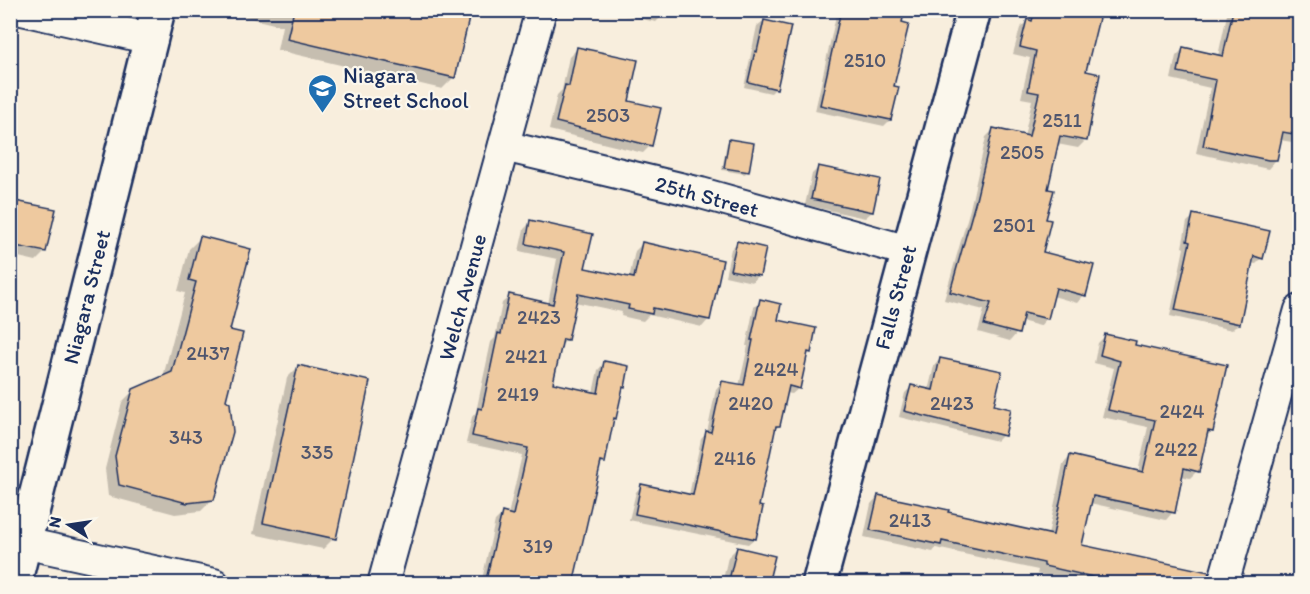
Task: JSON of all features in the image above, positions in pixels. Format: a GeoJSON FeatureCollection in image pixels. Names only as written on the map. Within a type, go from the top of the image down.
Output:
{"type":"FeatureCollection","features":[{"type":"Feature","properties":{"kind":"street"},"geometry":{"type":"LineString","coordinates":[[22,10],[155,25]]}},
{"type":"Feature","properties":{"kind":"street","name":"Welch Avenue"},"geometry":{"type":"LineString","coordinates":[[383,584],[541,10]]}},
{"type":"Feature","properties":{"kind":"street","name":"Falls Street"},"geometry":{"type":"LineString","coordinates":[[819,584],[974,10]]}},
{"type":"Feature","properties":{"kind":"street","name":"Niagara Street"},"geometry":{"type":"LineString","coordinates":[[14,584],[17,542],[155,25]]}},
{"type":"Feature","properties":{"kind":"street","name":"25th Street"},"geometry":{"type":"LineString","coordinates":[[504,146],[701,193],[908,251]]}},
{"type":"Feature","properties":{"kind":"street"},"geometry":{"type":"LineString","coordinates":[[1223,584],[1299,310]]}},
{"type":"Feature","properties":{"kind":"street"},"geometry":{"type":"LineString","coordinates":[[17,542],[214,584]]}},
{"type":"Feature","properties":{"kind":"building"},"geometry":{"type":"Polygon","coordinates":[[[294,10],[471,10],[455,78],[287,39],[294,10]]]}},
{"type":"Feature","properties":{"kind":"building"},"geometry":{"type":"Polygon","coordinates":[[[841,10],[905,10],[902,22],[909,24],[894,86],[899,87],[891,120],[820,105],[841,10]]]}},
{"type":"Feature","properties":{"kind":"building"},"geometry":{"type":"Polygon","coordinates":[[[1035,10],[1101,10],[1086,71],[1100,74],[1087,141],[1060,136],[1048,189],[1054,190],[1046,219],[1051,220],[1043,252],[1094,265],[1086,296],[1056,288],[1048,319],[1024,313],[1019,334],[984,325],[991,303],[950,292],[976,200],[993,128],[1029,136],[1039,93],[1028,91],[1036,51],[1020,47],[1027,19],[1032,21],[1035,10]]]}},
{"type":"Feature","properties":{"kind":"building"},"geometry":{"type":"Polygon","coordinates":[[[1233,10],[1299,10],[1299,135],[1283,132],[1277,160],[1203,146],[1216,80],[1178,72],[1183,47],[1223,56],[1233,10]]]}},
{"type":"Feature","properties":{"kind":"building"},"geometry":{"type":"Polygon","coordinates":[[[764,20],[791,26],[777,89],[748,82],[764,20]]]}},
{"type":"Feature","properties":{"kind":"building"},"geometry":{"type":"Polygon","coordinates":[[[577,47],[638,60],[629,101],[661,108],[652,146],[556,122],[565,85],[569,86],[577,47]]]}},
{"type":"Feature","properties":{"kind":"building"},"geometry":{"type":"Polygon","coordinates":[[[729,139],[754,143],[749,172],[724,168],[729,139]]]}},
{"type":"Feature","properties":{"kind":"building"},"geometry":{"type":"Polygon","coordinates":[[[818,166],[880,179],[873,212],[811,199],[818,166]]]}},
{"type":"Feature","properties":{"kind":"building"},"geometry":{"type":"Polygon","coordinates":[[[10,200],[56,209],[46,252],[10,245],[10,200]]]}},
{"type":"Feature","properties":{"kind":"building"},"geometry":{"type":"Polygon","coordinates":[[[1193,214],[1270,231],[1263,259],[1254,256],[1240,324],[1175,310],[1190,242],[1187,241],[1193,214]]]}},
{"type":"Feature","properties":{"kind":"building"},"geometry":{"type":"Polygon","coordinates":[[[530,220],[593,234],[585,268],[634,278],[642,242],[723,260],[710,320],[653,308],[652,314],[628,309],[629,305],[578,294],[568,340],[563,339],[553,383],[598,393],[604,361],[629,366],[625,388],[623,387],[616,419],[614,418],[605,463],[601,462],[573,584],[560,584],[535,578],[533,584],[485,584],[502,512],[513,515],[528,448],[472,436],[478,408],[482,409],[509,294],[553,304],[564,252],[526,244],[530,220]]]}},
{"type":"Feature","properties":{"kind":"building"},"geometry":{"type":"Polygon","coordinates":[[[200,236],[251,249],[230,330],[243,333],[226,400],[230,403],[233,432],[214,500],[187,503],[119,485],[115,456],[133,389],[172,372],[196,282],[189,280],[200,236]]]}},
{"type":"Feature","properties":{"kind":"building"},"geometry":{"type":"Polygon","coordinates":[[[737,241],[766,248],[760,276],[730,270],[737,241]]]}},
{"type":"Feature","properties":{"kind":"building"},"geometry":{"type":"Polygon","coordinates":[[[760,299],[781,304],[778,320],[816,328],[800,389],[789,386],[780,426],[776,426],[759,506],[763,507],[756,539],[635,514],[641,484],[693,495],[706,431],[711,432],[722,381],[744,385],[760,299]]]}},
{"type":"Feature","properties":{"kind":"building"},"geometry":{"type":"Polygon","coordinates":[[[1105,334],[1136,341],[1135,345],[1227,365],[1213,432],[1208,431],[1199,472],[1184,468],[1175,513],[1093,496],[1082,545],[1209,572],[1206,584],[1124,584],[1044,566],[1044,563],[942,541],[941,545],[870,530],[878,495],[1053,535],[1070,455],[1143,472],[1155,420],[1108,410],[1120,361],[1100,355],[1105,334]]]}},
{"type":"Feature","properties":{"kind":"building"},"geometry":{"type":"Polygon","coordinates":[[[940,358],[1002,371],[994,405],[1011,409],[1005,436],[904,411],[911,385],[933,390],[940,358]]]}},
{"type":"Feature","properties":{"kind":"building"},"geometry":{"type":"Polygon","coordinates":[[[298,365],[370,381],[336,539],[263,523],[298,365]]]}},
{"type":"Feature","properties":{"kind":"building"},"geometry":{"type":"Polygon","coordinates":[[[737,547],[775,556],[768,584],[728,584],[737,547]]]}},
{"type":"Feature","properties":{"kind":"place","name":"Niagara Street School"},"geometry":{"type":"Point","coordinates":[322,114]}}]}
